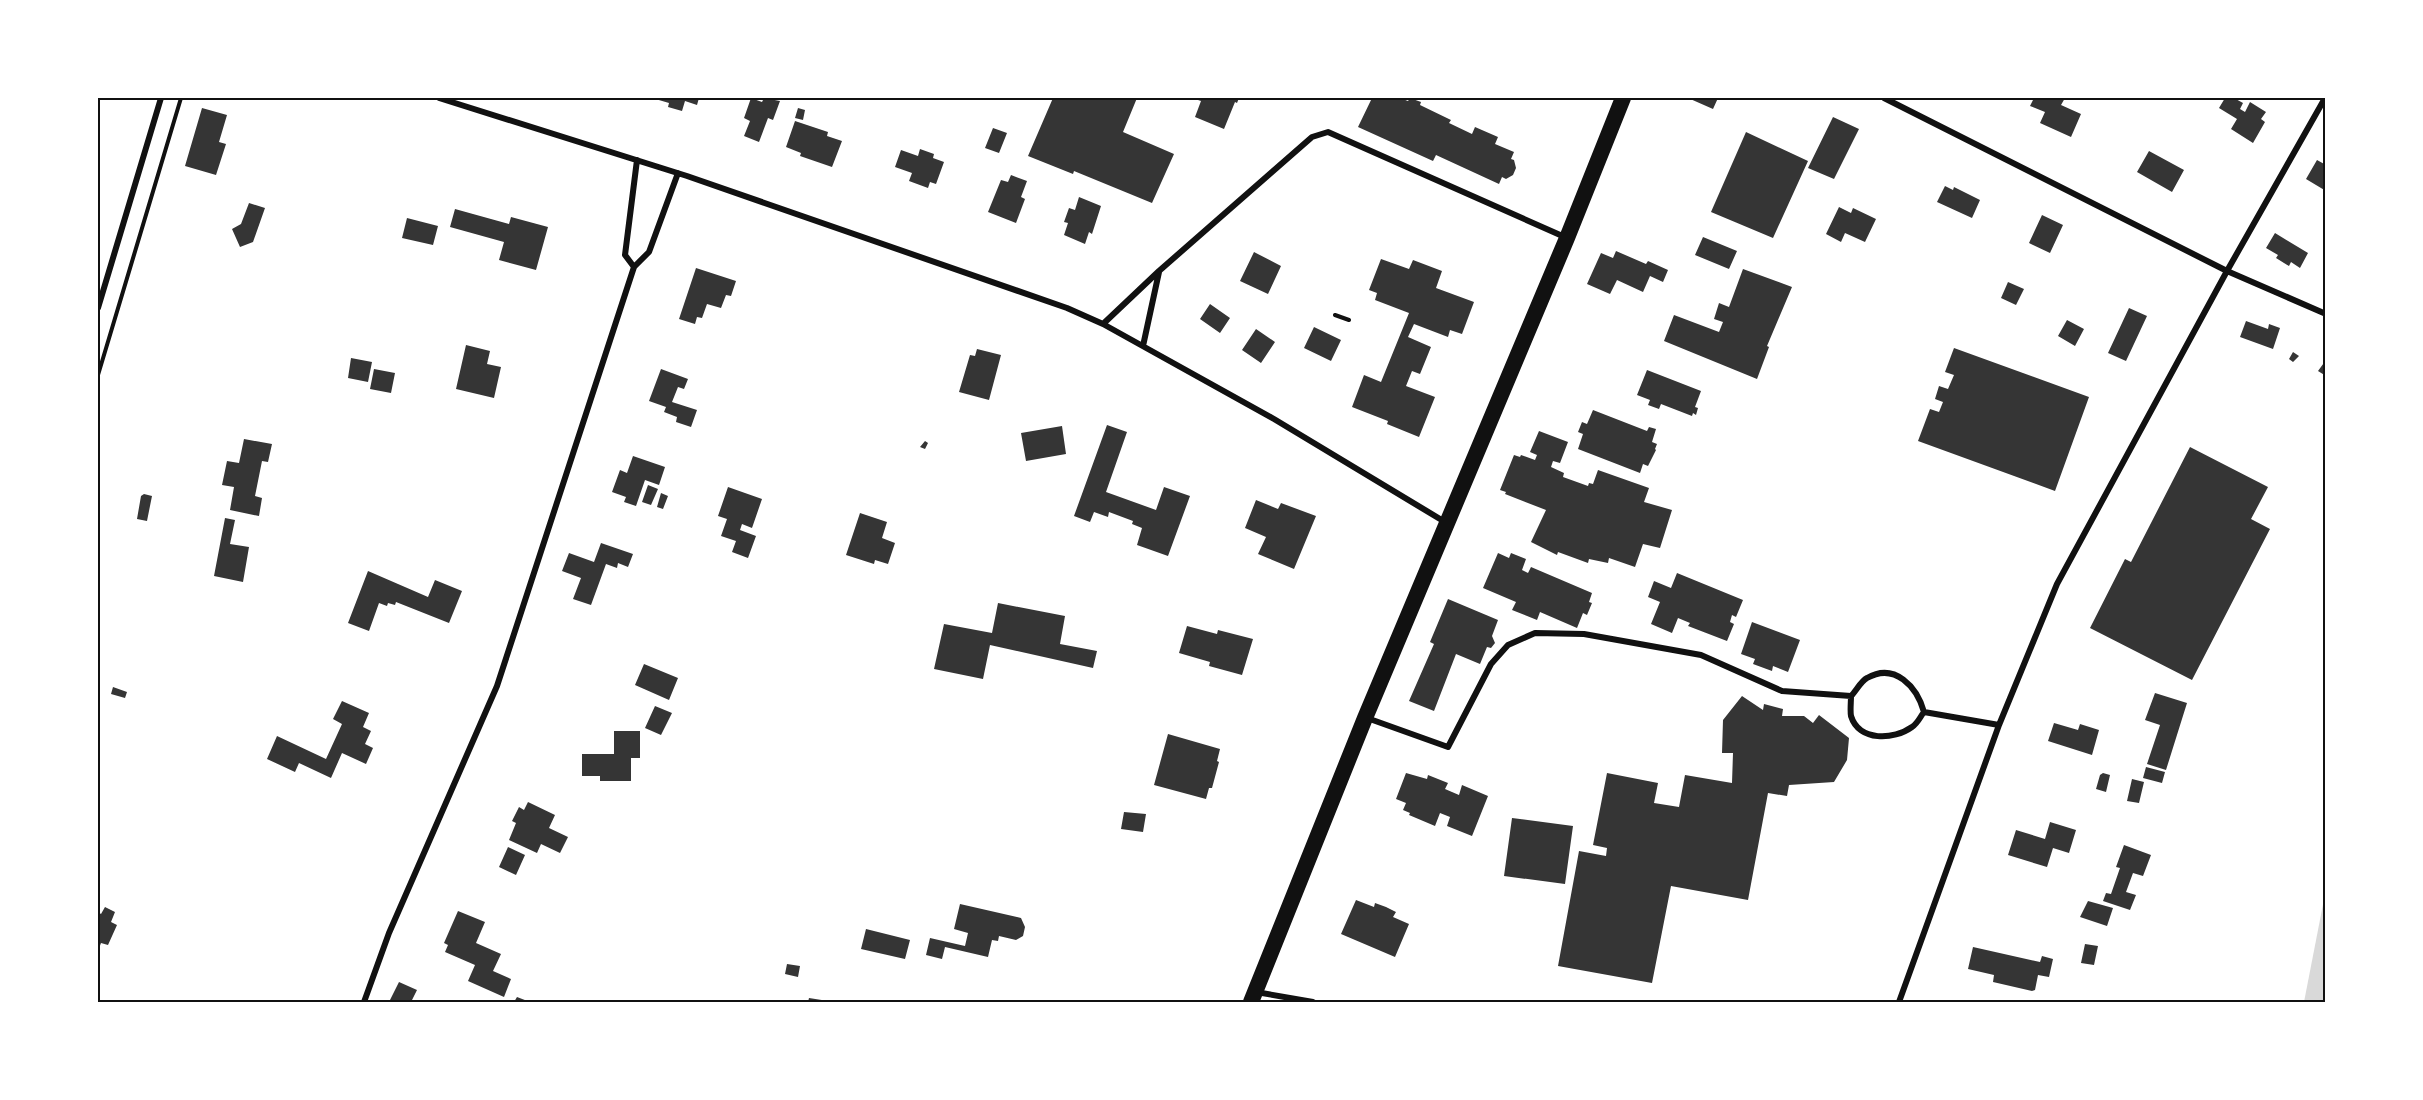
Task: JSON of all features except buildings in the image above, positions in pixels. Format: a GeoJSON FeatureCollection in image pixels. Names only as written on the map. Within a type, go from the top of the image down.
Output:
{"type":"FeatureCollection","features":[{"type":"Feature","properties":{"kind":"highway"},"geometry":{"type":"LineString","coordinates":[[1253,997],[1365,718],[1567,238],[1623,98]]}},
{"type":"Feature","properties":{"kind":"street"},"geometry":{"type":"LineString","coordinates":[[98,308],[160,98]]}},
{"type":"Feature","properties":{"kind":"street"},"geometry":{"type":"LineString","coordinates":[[439,98],[678,173],[1067,308],[1103,324],[1274,419],[1446,522]]}},
{"type":"Feature","properties":{"kind":"street"},"geometry":{"type":"LineString","coordinates":[[1884,98],[2227,271],[2325,314]]}},
{"type":"Feature","properties":{"kind":"street"},"geometry":{"type":"LineString","coordinates":[[1899,1002],[1998,725],[2057,584],[2227,271],[2325,98]]}},
{"type":"Feature","properties":{"kind":"street"},"geometry":{"type":"LineString","coordinates":[[1103,324],[1159,271],[1312,137],[1328,132],[1567,238]]}},
{"type":"Feature","properties":{"kind":"street"},"geometry":{"type":"LineString","coordinates":[[634,267],[625,255],[637,160]]}},
{"type":"Feature","properties":{"kind":"street"},"geometry":{"type":"LineString","coordinates":[[364,1002],[389,933],[497,686],[634,267],[649,252],[678,173]]}},
{"type":"Feature","properties":{"kind":"street"},"geometry":{"type":"LineString","coordinates":[[1143,346],[1159,271]]}},
{"type":"Feature","properties":{"kind":"street"},"geometry":{"type":"LineString","coordinates":[[1365,718],[1448,747],[1491,664],[1508,645],[1536,633],[1584,634],[1701,655],[1782,691],[1851,696]]}},
{"type":"Feature","properties":{"kind":"street"},"geometry":{"type":"LineString","coordinates":[[1882,674],[1897,676],[1909,682],[1920,699],[1924,712],[1914,726],[1899,735],[1880,737],[1863,732],[1851,716],[1851,696],[1866,678],[1882,674]]}},
{"type":"Feature","properties":{"kind":"street"},"geometry":{"type":"LineString","coordinates":[[1924,712],[1998,725]]}},
{"type":"Feature","properties":{"kind":"street"},"geometry":{"type":"LineString","coordinates":[[1253,997],[1312,1002]]}},
{"type":"Feature","properties":{"kind":"path"},"geometry":{"type":"LineString","coordinates":[[98,375],[181,98]]}},
{"type":"Feature","properties":{"kind":"path"},"geometry":{"type":"LineString","coordinates":[[1335,315],[1349,320]]}},
{"type":"Feature","properties":{"kind":"shaded area"},"geometry":{"type":"Polygon","coordinates":[[[2325,894],[2325,1002],[2304,1002],[2325,894]]]}}]}
